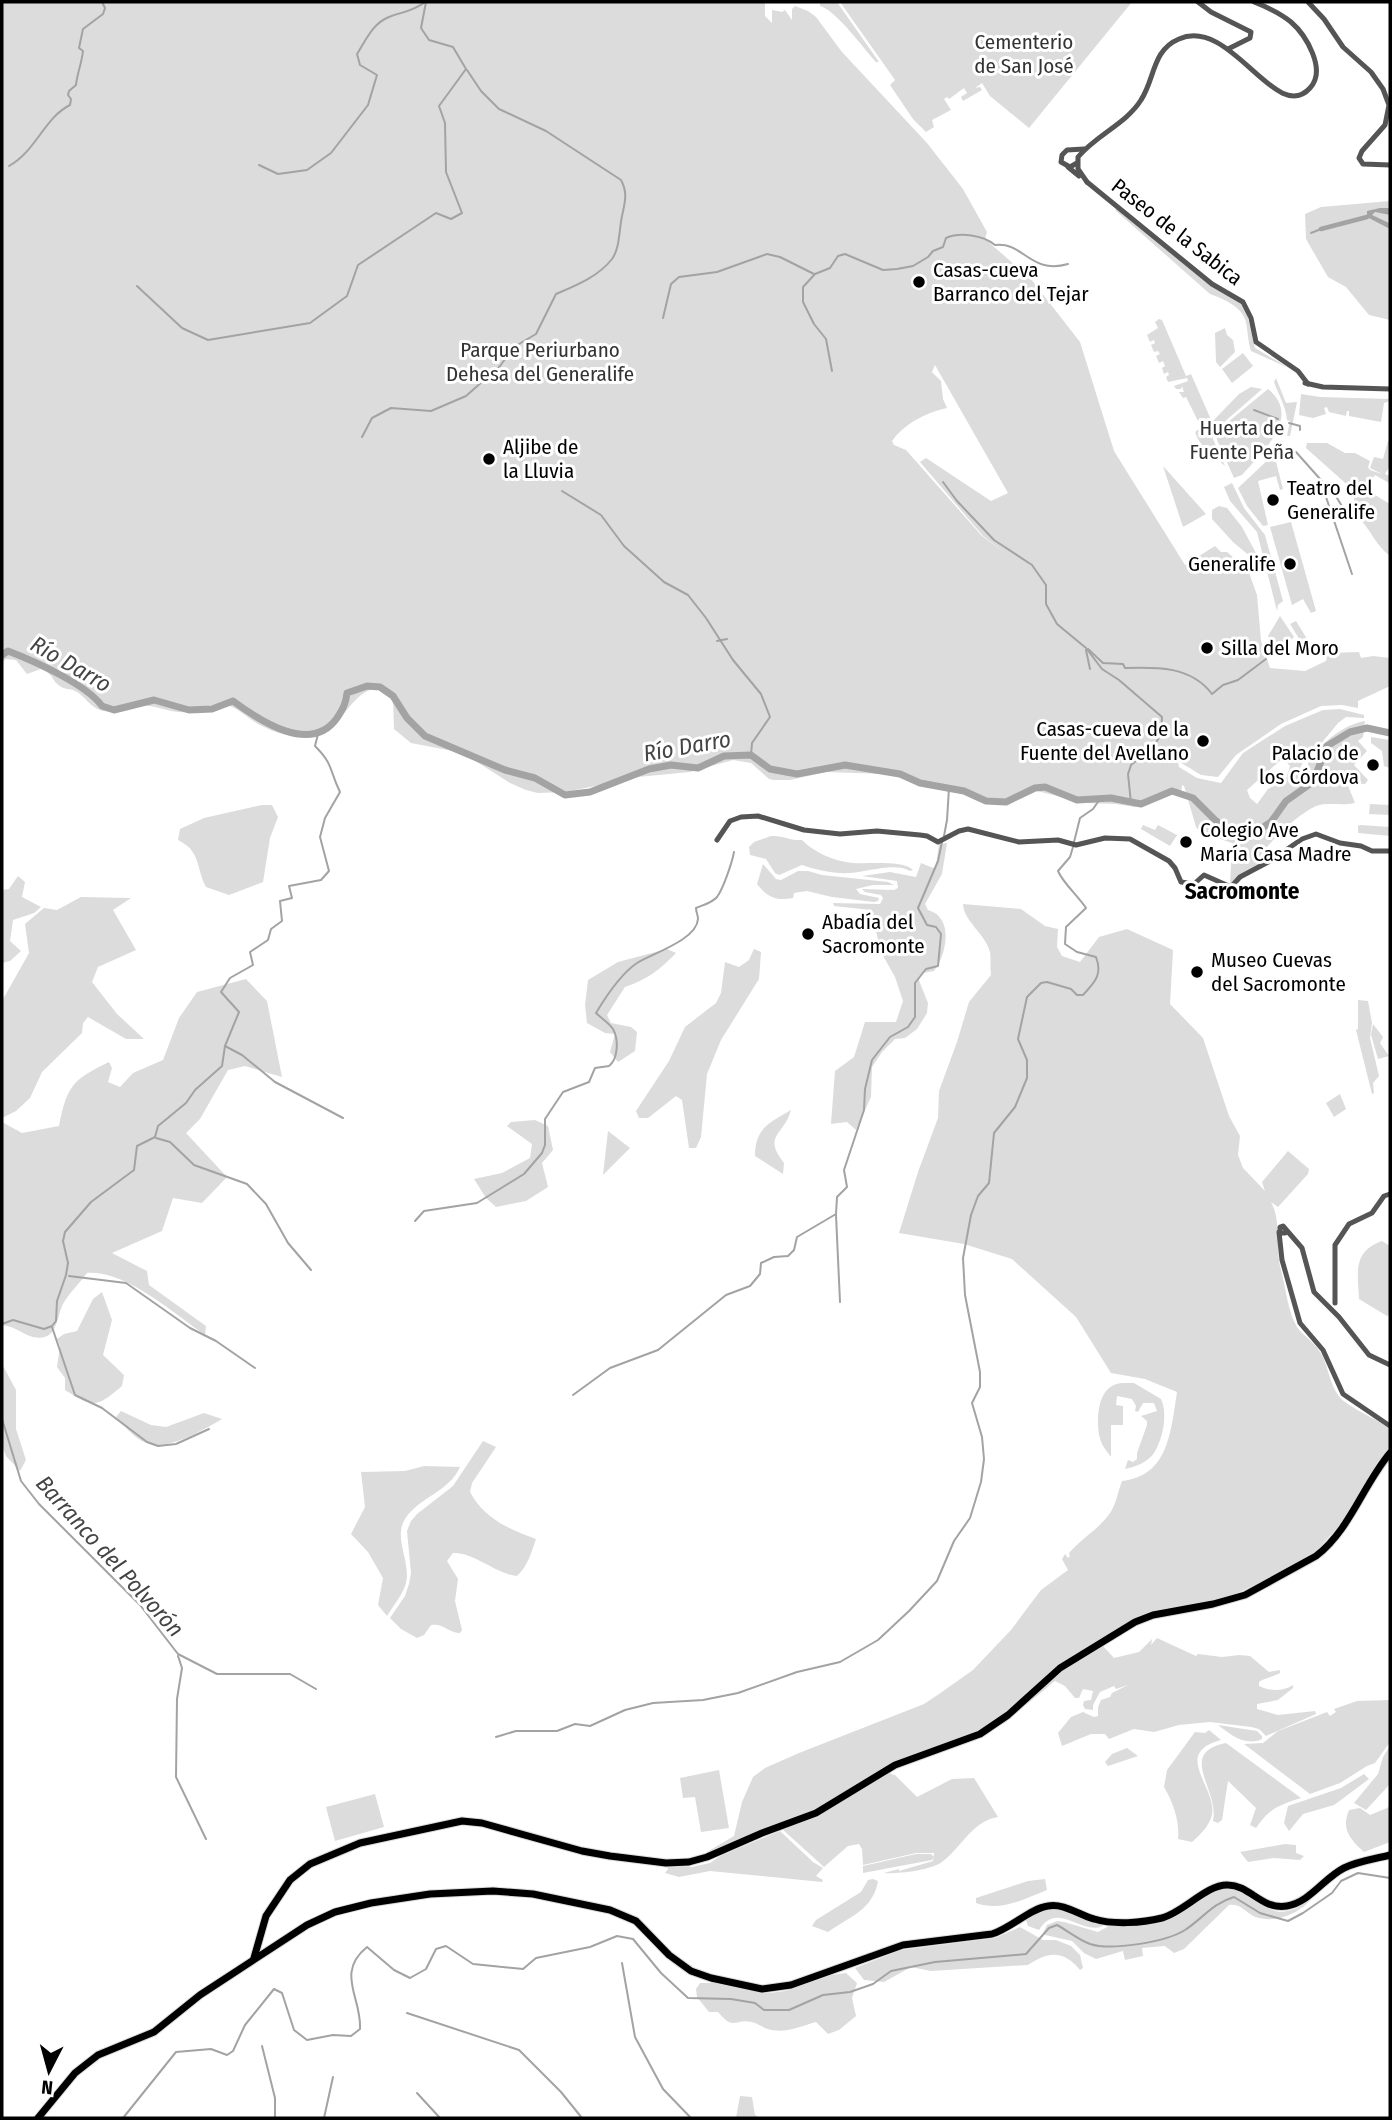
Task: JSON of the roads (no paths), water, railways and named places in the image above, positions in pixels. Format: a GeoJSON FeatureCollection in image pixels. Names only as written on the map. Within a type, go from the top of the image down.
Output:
{"type":"FeatureCollection","features":[{"type":"Feature","properties":{"kind":"main road"},"geometry":{"type":"LineString","coordinates":[[253,1959],[266,1916],[290,1880],[310,1864],[360,1843],[462,1821],[482,1822],[601,1855],[666,1863],[689,1862],[816,1813],[895,1765],[962,1742],[995,1725],[1059,1668],[1135,1622],[1153,1615],[1245,1595],[1316,1556],[1324,1550],[1350,1516],[1390,1453]]}},
{"type":"Feature","properties":{"kind":"main road"},"geometry":{"type":"LineString","coordinates":[[38,2118],[62,2087],[86,2063],[107,2050],[155,2032],[200,1995],[307,1925],[335,1912],[371,1903],[466,1891],[512,1892],[569,1901],[624,1914],[641,1925],[668,1955],[691,1971],[710,1978],[770,1989],[791,1985],[903,1945],[992,1934],[1047,1906],[1065,1908],[1107,1922],[1157,1919],[1174,1914],[1210,1891],[1229,1884],[1266,1903],[1288,1906],[1304,1899],[1345,1867],[1390,1855]]}},
{"type":"Feature","properties":{"kind":"street"},"geometry":{"type":"LineString","coordinates":[[1087,148],[1065,151],[1061,157],[1063,164],[1068,167],[1078,160],[1087,148],[1136,107],[1145,94],[1157,60],[1170,44],[1191,35],[1209,37],[1230,46],[1251,36],[1249,30],[1211,12],[1198,2]]}},
{"type":"Feature","properties":{"kind":"street"},"geometry":{"type":"LineString","coordinates":[[1230,46],[1234,54],[1273,88],[1287,95],[1300,95],[1315,82],[1315,62],[1300,33],[1287,19],[1254,2]]}},
{"type":"Feature","properties":{"kind":"street"},"geometry":{"type":"LineString","coordinates":[[1308,2],[1324,19],[1343,47],[1363,63],[1383,89],[1389,105],[1387,121],[1359,158],[1363,164],[1390,165]]}},
{"type":"Feature","properties":{"kind":"street"},"geometry":{"type":"LineString","coordinates":[[1072,150],[1078,160]]}},
{"type":"Feature","properties":{"kind":"street","name":"Paseo de la Sabica"},"geometry":{"type":"LineString","coordinates":[[1078,160],[1079,173],[1087,182]]}},
{"type":"Feature","properties":{"kind":"street","name":"Paseo de la Sabica"},"geometry":{"type":"LineString","coordinates":[[1068,167],[1212,284],[1243,302],[1248,310],[1256,342],[1295,370],[1308,384],[1390,388]]}},
{"type":"Feature","properties":{"kind":"street"},"geometry":{"type":"LineString","coordinates":[[717,840],[730,821],[753,816],[765,817],[804,830],[840,834],[877,831],[927,836],[941,842],[968,829],[1019,842],[1058,840],[1076,845],[1105,838],[1130,839],[1169,861],[1181,882],[1194,884],[1204,875],[1231,887],[1240,877],[1303,839],[1317,834],[1372,851],[1390,851]]}},
{"type":"Feature","properties":{"kind":"street"},"geometry":{"type":"LineString","coordinates":[[1335,1312],[1338,1307],[1335,1303],[1335,1245],[1349,1224],[1372,1213],[1384,1196],[1390,1194]]}},
{"type":"Feature","properties":{"kind":"street"},"geometry":{"type":"LineString","coordinates":[[1390,1365],[1369,1355],[1311,1286],[1302,1248],[1292,1235],[1283,1232],[1280,1241],[1282,1260],[1298,1318],[1323,1350],[1340,1389],[1350,1400],[1390,1426]]}},
{"type":"Feature","properties":{"kind":"street"},"geometry":{"type":"LineString","coordinates":[[1329,1307],[1335,1303]]}},
{"type":"Feature","properties":{"kind":"waterway"},"geometry":{"type":"LineString","coordinates":[[9,166],[27,152],[53,118],[70,105],[71,99],[68,95],[76,85],[83,51],[79,48],[83,29],[103,14],[105,8],[102,2]]}},
{"type":"Feature","properties":{"kind":"waterway"},"geometry":{"type":"LineString","coordinates":[[259,165],[278,174],[307,170],[331,153],[368,105],[377,75],[360,65],[357,54],[374,28],[383,20],[425,2]]}},
{"type":"Feature","properties":{"kind":"waterway"},"geometry":{"type":"LineString","coordinates":[[137,286],[182,328],[208,340],[310,323],[347,296],[358,265],[436,213],[451,219],[462,213],[446,172],[445,123],[439,106],[466,69],[453,47],[429,40],[421,28],[426,2]]}},
{"type":"Feature","properties":{"kind":"waterway"},"geometry":{"type":"LineString","coordinates":[[362,437],[372,418],[391,408],[431,411],[466,396],[500,366],[514,347],[536,334],[556,294],[600,271],[617,250],[625,198],[621,180],[546,131],[499,109],[481,91],[467,70]]}},
{"type":"Feature","properties":{"kind":"waterway"},"geometry":{"type":"LineString","coordinates":[[1321,229],[1367,217]]}},
{"type":"Feature","properties":{"kind":"waterway"},"geometry":{"type":"LineString","coordinates":[[1311,233],[1321,229]]}},
{"type":"Feature","properties":{"kind":"waterway"},"geometry":{"type":"LineString","coordinates":[[832,371],[826,339],[814,324],[803,302],[803,287],[815,274],[830,268],[838,256],[845,254],[883,270],[897,269],[913,266],[928,257],[933,251],[943,247],[946,238],[964,235],[978,237],[995,245],[1005,245],[1044,265],[1068,264]]}},
{"type":"Feature","properties":{"kind":"waterway"},"geometry":{"type":"LineString","coordinates":[[663,318],[671,284],[679,277],[717,272],[767,254],[780,257],[814,274]]}},
{"type":"Feature","properties":{"kind":"waterway"},"geometry":{"type":"LineString","coordinates":[[1254,410],[1278,419]]}},
{"type":"Feature","properties":{"kind":"waterway"},"geometry":{"type":"LineString","coordinates":[[1289,423],[1300,426],[1300,430]]}},
{"type":"Feature","properties":{"kind":"waterway"},"geometry":{"type":"LineString","coordinates":[[1296,452],[1337,498],[1348,516]]}},
{"type":"Feature","properties":{"kind":"waterway"},"geometry":{"type":"LineString","coordinates":[[943,482],[994,540],[1032,565],[1046,585],[1046,604],[1057,624],[1086,648],[1102,669],[1162,717],[1161,734],[1154,746],[1131,765],[1128,774],[1131,803]]}},
{"type":"Feature","properties":{"kind":"waterway"},"geometry":{"type":"LineString","coordinates":[[562,491],[601,515],[624,546],[664,582],[688,595],[733,660],[761,694],[770,717],[752,743],[751,755]]}},
{"type":"Feature","properties":{"kind":"waterway"},"geometry":{"type":"LineString","coordinates":[[1326,497],[1352,574]]}},
{"type":"Feature","properties":{"kind":"waterway"},"geometry":{"type":"LineString","coordinates":[[717,641],[727,639]]}},
{"type":"Feature","properties":{"kind":"waterway"},"geometry":{"type":"LineString","coordinates":[[1088,649],[1103,663],[1123,664],[1125,668],[1161,668],[1184,673],[1204,685],[1212,694],[1223,685],[1238,680],[1266,659]]}},
{"type":"Feature","properties":{"kind":"waterway"},"geometry":{"type":"LineString","coordinates":[[1086,650],[1090,669]]}},
{"type":"Feature","properties":{"kind":"waterway","name":"Río Darro"},"geometry":{"type":"LineString","coordinates":[[2,655],[8,651],[45,667],[84,690],[102,706],[114,710],[154,700],[189,710],[212,709],[233,701],[271,725],[300,734],[314,734],[326,729],[341,712],[347,693],[367,686],[380,687],[393,696],[407,718],[425,736],[505,770],[535,778],[565,795],[590,792],[649,769],[671,765],[698,768],[724,756],[751,755],[770,769],[797,774],[845,765],[900,774],[920,783],[964,791],[986,801],[1006,802],[1035,788],[1045,787],[1077,800],[1111,798],[1141,804],[1172,791],[1193,798],[1232,833],[1253,834],[1271,822],[1286,801],[1313,782],[1327,746],[1350,732],[1367,728],[1390,733]]}},
{"type":"Feature","properties":{"kind":"waterway"},"geometry":{"type":"LineString","coordinates":[[2,1324],[13,1320],[44,1329],[56,1321],[57,1301],[68,1263],[63,1241],[65,1232],[91,1202],[134,1170],[137,1146],[155,1137],[158,1126],[186,1103],[195,1090],[222,1066],[225,1046],[239,1012],[221,992],[230,978],[253,965],[250,952],[268,940],[271,929],[282,921],[280,901],[292,898],[289,886],[321,880],[329,871],[320,837],[325,818],[340,792],[328,763],[315,746],[318,734]]}},
{"type":"Feature","properties":{"kind":"waterway"},"geometry":{"type":"LineString","coordinates":[[944,836],[949,788]]}},
{"type":"Feature","properties":{"kind":"waterway"},"geometry":{"type":"LineString","coordinates":[[1074,842],[1080,818],[1093,809],[1100,799]]}},
{"type":"Feature","properties":{"kind":"waterway"},"geometry":{"type":"LineString","coordinates":[[573,1395],[610,1368],[658,1350],[726,1295],[750,1286],[760,1274],[761,1263],[774,1257],[788,1256],[794,1250],[797,1237],[836,1214],[837,1197],[847,1187],[844,1170],[864,1110],[865,1089],[872,1060],[890,1037],[908,1027],[915,1017],[915,983],[926,969],[938,966],[941,934],[936,927],[927,925],[918,908],[938,861],[942,842]]}},
{"type":"Feature","properties":{"kind":"waterway"},"geometry":{"type":"LineString","coordinates":[[496,1737],[516,1731],[557,1731],[575,1724],[590,1726],[625,1710],[653,1703],[703,1700],[738,1693],[797,1672],[840,1662],[878,1640],[937,1581],[954,1541],[970,1518],[981,1482],[984,1459],[982,1437],[972,1403],[980,1387],[980,1372],[965,1295],[963,1258],[971,1215],[978,1196],[989,1183],[994,1133],[1015,1107],[1027,1078],[1027,1060],[1018,1039],[1027,997],[1041,983],[1047,982],[1083,995],[1098,974],[1096,957],[1077,952],[1065,944],[1066,927],[1086,908],[1058,871],[1070,857],[1073,847]]}},
{"type":"Feature","properties":{"kind":"waterway"},"geometry":{"type":"LineString","coordinates":[[415,1221],[424,1211],[477,1203],[524,1174],[542,1153],[545,1145],[545,1119],[563,1092],[589,1082],[595,1068],[609,1066],[614,1059],[617,1049],[615,1033],[596,1013],[631,967],[682,940],[696,927],[696,908],[717,897],[734,852]]}},
{"type":"Feature","properties":{"kind":"waterway"},"geometry":{"type":"LineString","coordinates":[[225,1046],[242,1055],[275,1082],[343,1118]]}},
{"type":"Feature","properties":{"kind":"waterway"},"geometry":{"type":"LineString","coordinates":[[156,1138],[170,1142],[194,1165],[247,1184],[266,1204],[288,1243],[311,1270]]}},
{"type":"Feature","properties":{"kind":"waterway"},"geometry":{"type":"LineString","coordinates":[[836,1215],[840,1302]]}},
{"type":"Feature","properties":{"kind":"waterway"},"geometry":{"type":"LineString","coordinates":[[69,1276],[126,1283],[190,1328],[216,1341],[255,1368]]}},
{"type":"Feature","properties":{"kind":"waterway"},"geometry":{"type":"LineString","coordinates":[[52,1327],[75,1395],[102,1408],[147,1442],[158,1446],[176,1444],[209,1429]]}},
{"type":"Feature","properties":{"kind":"waterway","name":"Barranco del Polvorón"},"geometry":{"type":"LineString","coordinates":[[2,1419],[21,1481],[39,1504],[140,1605],[178,1654],[217,1674],[290,1674],[316,1689]]}},
{"type":"Feature","properties":{"kind":"waterway"},"geometry":{"type":"LineString","coordinates":[[178,1656],[182,1668],[177,1699],[176,1777],[206,1839]]}},
{"type":"Feature","properties":{"kind":"waterway"},"geometry":{"type":"LineString","coordinates":[[123,2118],[176,2052],[211,2049],[227,2055],[233,2051],[245,2025],[274,1989],[282,1993],[294,2030],[307,2040],[333,2035],[351,2036],[360,2029],[351,1976],[353,1966],[367,1947],[394,1970],[410,1978],[426,1969],[436,1949],[446,1946],[473,1964],[523,1969],[536,1958],[590,1947],[617,1936],[633,1939],[661,1973],[688,1998],[731,1999],[755,2003],[764,2010],[789,2010],[823,1995],[850,1992],[873,1984],[891,1971],[935,1962],[1026,1954],[1049,1928],[1057,1925],[1090,1944],[1138,1944],[1185,1930],[1220,1903],[1234,1897],[1260,1913],[1288,1921],[1332,1893],[1341,1881],[1358,1873],[1390,1878]]}},
{"type":"Feature","properties":{"kind":"waterway"},"geometry":{"type":"LineString","coordinates":[[622,1963],[635,2037],[663,2089],[691,2118]]}},
{"type":"Feature","properties":{"kind":"waterway"},"geometry":{"type":"LineString","coordinates":[[407,2013],[519,2050],[561,2092],[582,2118]]}},
{"type":"Feature","properties":{"kind":"waterway"},"geometry":{"type":"LineString","coordinates":[[262,2046],[275,2098],[275,2118]]}},
{"type":"Feature","properties":{"kind":"waterway"},"geometry":{"type":"LineString","coordinates":[[324,2118],[333,2077]]}},
{"type":"Feature","properties":{"kind":"waterway"},"geometry":{"type":"LineString","coordinates":[[417,2093],[440,2118]]}},
{"type":"Feature","properties":{"kind":"place","name":"Casas-cueva Barranco del Tejar"},"geometry":{"type":"Point","coordinates":[919,282]}},
{"type":"Feature","properties":{"kind":"place","name":"Aljibe de la Lluvia"},"geometry":{"type":"Point","coordinates":[489,459]}},
{"type":"Feature","properties":{"kind":"place","name":"Teatro del Generalife"},"geometry":{"type":"Point","coordinates":[1273,500]}},
{"type":"Feature","properties":{"kind":"place","name":"Generalife"},"geometry":{"type":"Point","coordinates":[1290,564]}},
{"type":"Feature","properties":{"kind":"place","name":"Silla del Moro"},"geometry":{"type":"Point","coordinates":[1207,648]}},
{"type":"Feature","properties":{"kind":"place","name":"Casas-cueva de la Fuente del Avellano"},"geometry":{"type":"Point","coordinates":[1203,741]}},
{"type":"Feature","properties":{"kind":"place","name":"Palacio de los Córdova"},"geometry":{"type":"Point","coordinates":[1373,765]}},
{"type":"Feature","properties":{"kind":"place","name":"Colegio Ave María Casa Madre"},"geometry":{"type":"Point","coordinates":[1186,842]}},
{"type":"Feature","properties":{"kind":"place","name":"Abadía del Sacromonte"},"geometry":{"type":"Point","coordinates":[808,934]}},
{"type":"Feature","properties":{"kind":"place","name":"Museo Cuevas del Sacromonte"},"geometry":{"type":"Point","coordinates":[1197,972]}},
{"type":"Feature","properties":{"kind":"district","name":"Sacromonte"},"geometry":{"type":"Point","coordinates":[1242,891]}},
{"type":"Feature","properties":{"kind":"park label","name":"Cementerio de San José"},"geometry":{"type":"Point","coordinates":[1024,54]}},
{"type":"Feature","properties":{"kind":"park label","name":"Parque Periurbano Dehesa del Generalife"},"geometry":{"type":"Point","coordinates":[540,362]}},
{"type":"Feature","properties":{"kind":"park label","name":"Huerta de Fuente Peña"},"geometry":{"type":"Point","coordinates":[1242,440]}}]}
